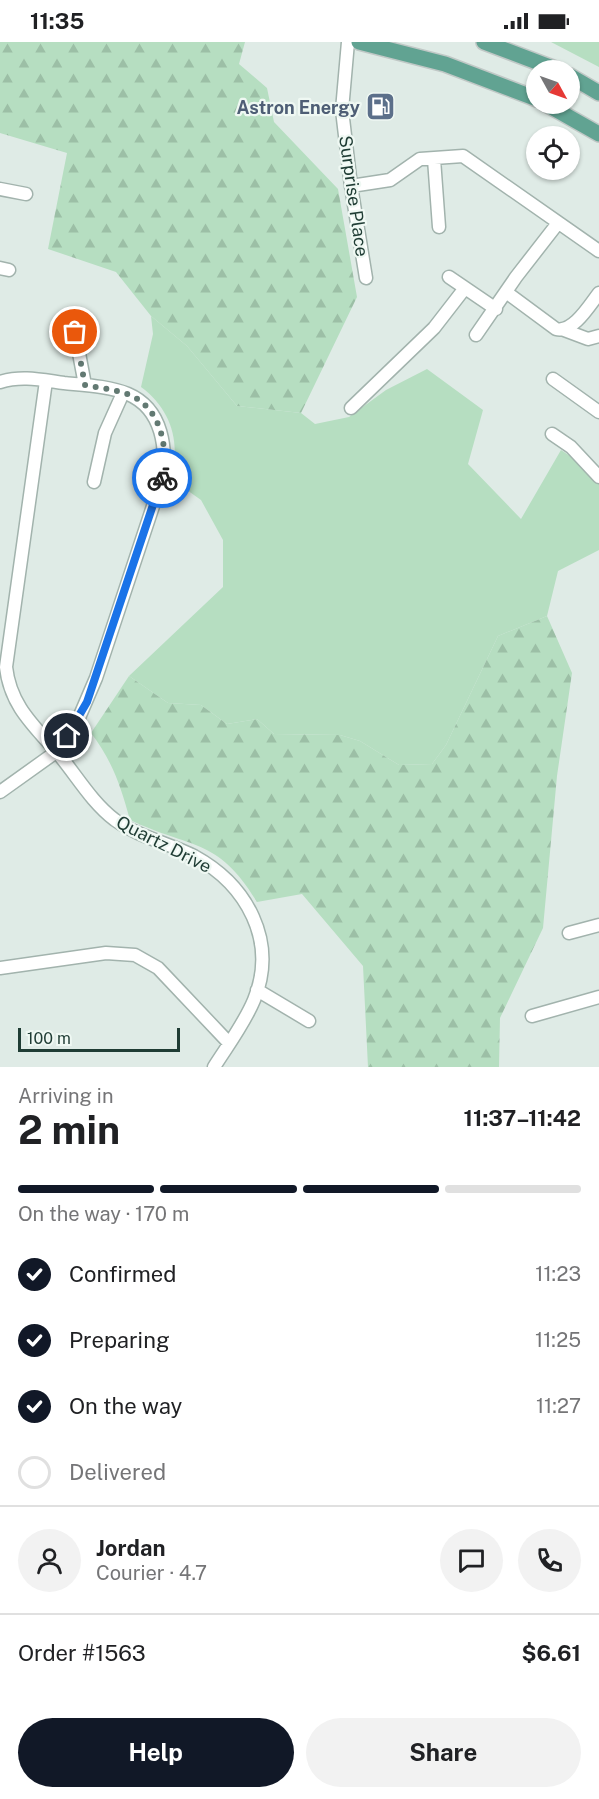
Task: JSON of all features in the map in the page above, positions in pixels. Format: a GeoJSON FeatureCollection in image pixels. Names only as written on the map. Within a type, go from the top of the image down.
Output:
{"type":"FeatureCollection","features":[{"type":"Feature","properties":{"kind":"main road"},"geometry":{"type":"LineString","coordinates":[[359,42],[437,61],[526,95]]}},
{"type":"Feature","properties":{"kind":"main road"},"geometry":{"type":"LineString","coordinates":[[484,42],[532,60]]}},
{"type":"Feature","properties":{"kind":"main road"},"geometry":{"type":"LineString","coordinates":[[580,82],[599,93]]}},
{"type":"Feature","properties":{"kind":"main road"},"geometry":{"type":"LineString","coordinates":[[564,114],[599,134]]}},
{"type":"Feature","properties":{"kind":"street","name":"Surprise Place"},"geometry":{"type":"LineString","coordinates":[[348,42],[342,110],[351,186],[366,278]]}},
{"type":"Feature","properties":{"kind":"street"},"geometry":{"type":"LineString","coordinates":[[351,186],[390,180],[420,159],[460,156],[470,159],[599,251]]}},
{"type":"Feature","properties":{"kind":"street"},"geometry":{"type":"LineString","coordinates":[[434,159],[439,227]]}},
{"type":"Feature","properties":{"kind":"street"},"geometry":{"type":"LineString","coordinates":[[0,189],[26,194]]}},
{"type":"Feature","properties":{"kind":"street"},"geometry":{"type":"LineString","coordinates":[[476,335],[558,223]]}},
{"type":"Feature","properties":{"kind":"street"},"geometry":{"type":"LineString","coordinates":[[449,277],[495,309]]}},
{"type":"Feature","properties":{"kind":"street"},"geometry":{"type":"LineString","coordinates":[[351,408],[434,328],[465,288]]}},
{"type":"Feature","properties":{"kind":"street"},"geometry":{"type":"LineString","coordinates":[[506,292],[556,329],[588,339],[599,336]]}},
{"type":"Feature","properties":{"kind":"street"},"geometry":{"type":"LineString","coordinates":[[564,330],[599,293]]}},
{"type":"Feature","properties":{"kind":"street"},"geometry":{"type":"LineString","coordinates":[[75,332],[85,385]]}},
{"type":"Feature","properties":{"kind":"street"},"geometry":{"type":"LineString","coordinates":[[0,382],[28,378],[85,385],[123,393],[140,402],[159,427],[165,449],[164,469],[87,702],[56,752],[0,792]]}},
{"type":"Feature","properties":{"kind":"street"},"geometry":{"type":"LineString","coordinates":[[553,379],[599,412]]}},
{"type":"Feature","properties":{"kind":"street","name":"Quartz Drive"},"geometry":{"type":"LineString","coordinates":[[46,381],[6,667],[9,689],[15,701],[105,812],[116,820],[211,866],[239,891],[256,919],[260,934],[262,969],[257,990],[243,1022],[214,1067]]}},
{"type":"Feature","properties":{"kind":"street"},"geometry":{"type":"LineString","coordinates":[[94,483],[105,433],[114,408],[123,393]]}},
{"type":"Feature","properties":{"kind":"street"},"geometry":{"type":"LineString","coordinates":[[552,434],[572,447],[599,477]]}},
{"type":"Feature","properties":{"kind":"street"},"geometry":{"type":"LineString","coordinates":[[569,933],[599,926]]}},
{"type":"Feature","properties":{"kind":"street"},"geometry":{"type":"LineString","coordinates":[[0,968],[106,953],[135,955],[158,968],[228,1043]]}},
{"type":"Feature","properties":{"kind":"street"},"geometry":{"type":"LineString","coordinates":[[257,990],[309,1021]]}},
{"type":"Feature","properties":{"kind":"street"},"geometry":{"type":"LineString","coordinates":[[531,1016],[599,998]]}},
{"type":"Feature","properties":{"kind":"green space"},"geometry":{"type":"Polygon","coordinates":[[[0,42],[245,42],[239,64],[267,88],[274,122],[338,189],[357,297],[301,413],[237,406],[187,346],[151,316],[116,272],[48,249],[67,153],[0,133],[0,42]]]}},
{"type":"Feature","properties":{"kind":"green space"},"geometry":{"type":"Polygon","coordinates":[[[551,42],[599,42],[599,67],[551,42]]]}},
{"type":"Feature","properties":{"kind":"green space"},"geometry":{"type":"Polygon","coordinates":[[[151,316],[187,346],[237,406],[301,413],[315,424],[349,417],[386,390],[427,369],[483,410],[468,464],[521,519],[561,450],[588,468],[599,481],[599,550],[558,571],[547,616],[498,636],[446,745],[432,764],[399,765],[360,741],[340,735],[274,734],[257,719],[227,724],[201,705],[168,703],[129,676],[223,587],[223,540],[201,500],[170,478],[175,453],[171,428],[160,406],[141,387],[153,334],[151,316]]]}},
{"type":"Feature","properties":{"kind":"green space"},"geometry":{"type":"Polygon","coordinates":[[[547,616],[572,673],[557,776],[543,928],[500,1018],[499,1067],[368,1067],[363,966],[302,894],[257,902],[243,881],[216,855],[130,820],[115,774],[105,753],[91,733],[129,676],[168,703],[201,705],[227,724],[257,719],[274,734],[340,735],[360,741],[399,765],[432,764],[446,745],[498,636],[547,616]]]}},
{"type":"Feature","properties":{"kind":"way so far"},"geometry":{"type":"LineString","coordinates":[[75,332],[85,385],[130,395],[140,402],[154,418],[165,449],[162,478]]}},
{"type":"Feature","properties":{"kind":"place","name":"Astron Energy"},"geometry":{"type":"Point","coordinates":[381,107]}},
{"type":"Feature","properties":{"kind":"route"},"geometry":{"type":"LineString","coordinates":[[67,736],[87,702],[162,478]]}}]}
